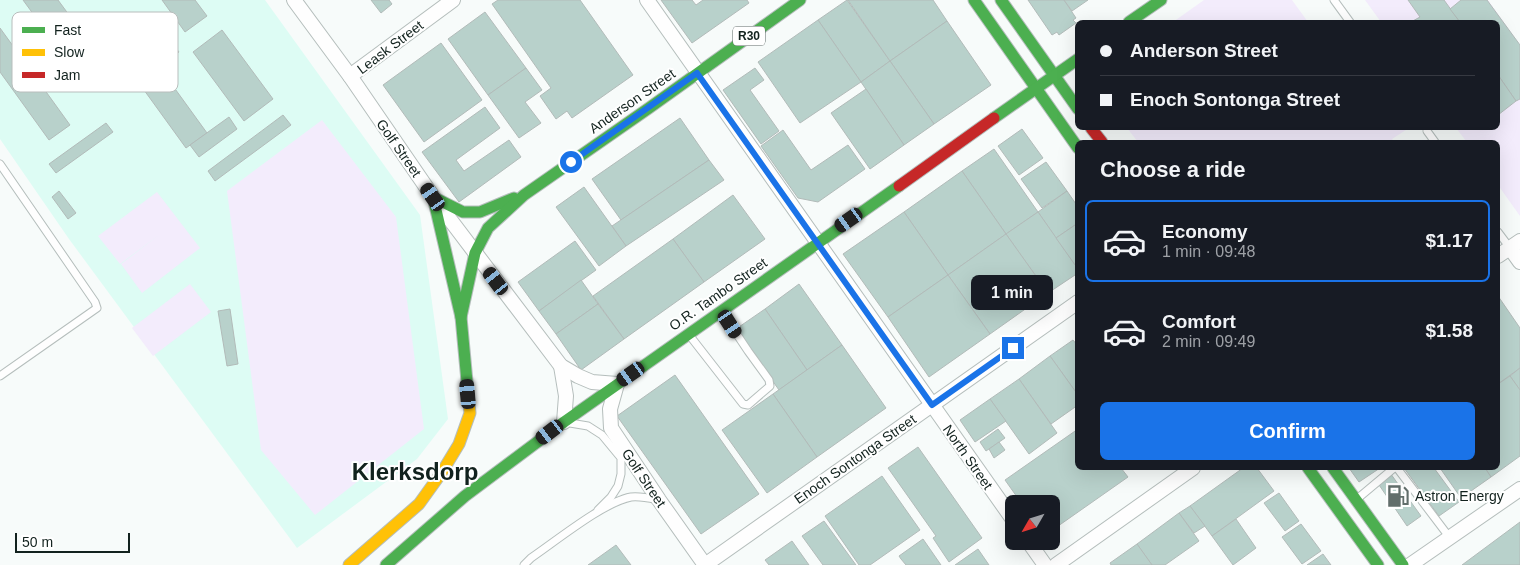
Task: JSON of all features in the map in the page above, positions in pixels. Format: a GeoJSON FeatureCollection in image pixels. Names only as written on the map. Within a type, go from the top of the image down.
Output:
{"type":"FeatureCollection","features":[{"type":"Feature","properties":{"kind":"main road","name":"Anderson Street"},"geometry":{"type":"LineString","coordinates":[[461,317],[475,253],[488,228],[524,195],[800,0]]}},
{"type":"Feature","properties":{"kind":"main road"},"geometry":{"type":"LineString","coordinates":[[974,0],[1075,144]]}},
{"type":"Feature","properties":{"kind":"main road"},"geometry":{"type":"LineString","coordinates":[[1001,0],[1075,104]]}},
{"type":"Feature","properties":{"kind":"main road"},"geometry":{"type":"LineString","coordinates":[[1132,20],[1161,0]]}},
{"type":"Feature","properties":{"kind":"main road","name":"O.R. Tambo Street"},"geometry":{"type":"LineString","coordinates":[[386,565],[465,496],[564,422],[1075,61]]}},
{"type":"Feature","properties":{"kind":"main road"},"geometry":{"type":"LineString","coordinates":[[1093,130],[1100,140]]}},
{"type":"Feature","properties":{"kind":"main road"},"geometry":{"type":"LineString","coordinates":[[433,197],[463,212],[480,212],[524,195]]}},
{"type":"Feature","properties":{"kind":"main road"},"geometry":{"type":"LineString","coordinates":[[433,197],[461,317]]}},
{"type":"Feature","properties":{"kind":"main road","name":"R30"},"geometry":{"type":"LineString","coordinates":[[349,565],[419,504],[459,444],[470,413],[461,317]]}},
{"type":"Feature","properties":{"kind":"main road"},"geometry":{"type":"LineString","coordinates":[[1309,470],[1378,565]]}},
{"type":"Feature","properties":{"kind":"main road"},"geometry":{"type":"LineString","coordinates":[[1334,470],[1403,565]]}},
{"type":"Feature","properties":{"kind":"street","name":"Golf Street"},"geometry":{"type":"LineString","coordinates":[[294,0],[350,76],[433,197],[561,366],[592,382],[617,384],[610,409],[611,428],[705,565]]}},
{"type":"Feature","properties":{"kind":"street","name":"Leask Street"},"geometry":{"type":"LineString","coordinates":[[350,76],[453,0]]}},
{"type":"Feature","properties":{"kind":"street","name":"North Street"},"geometry":{"type":"LineString","coordinates":[[647,0],[1005,508]]}},
{"type":"Feature","properties":{"kind":"street"},"geometry":{"type":"LineString","coordinates":[[1500,255],[1515,244],[1520,262]]}},
{"type":"Feature","properties":{"kind":"street","name":"Enoch Sontonga Street"},"geometry":{"type":"LineString","coordinates":[[705,565],[1075,304]]}},
{"type":"Feature","properties":{"kind":"street","name":"Golf Street"},"geometry":{"type":"LineString","coordinates":[[561,366],[566,396],[564,422]]}},
{"type":"Feature","properties":{"kind":"street"},"geometry":{"type":"LineString","coordinates":[[1056,565],[1190,470]]}},
{"type":"Feature","properties":{"kind":"street"},"geometry":{"type":"LineString","coordinates":[[1410,565],[1520,488]]}},
{"type":"Feature","properties":{"kind":"street"},"geometry":{"type":"LineString","coordinates":[[1034,550],[1045,565]]}},
{"type":"Feature","properties":{"kind":"lane"},"geometry":{"type":"LineString","coordinates":[[1334,0],[1349,20]]}},
{"type":"Feature","properties":{"kind":"lane"},"geometry":{"type":"LineString","coordinates":[[1427,131],[1434,140]]}},
{"type":"Feature","properties":{"kind":"lane"},"geometry":{"type":"LineString","coordinates":[[0,164],[95,302],[97,308],[0,376]]}},
{"type":"Feature","properties":{"kind":"lane"},"geometry":{"type":"LineString","coordinates":[[1500,233],[1515,244]]}},
{"type":"Feature","properties":{"kind":"lane"},"geometry":{"type":"LineString","coordinates":[[688,333],[742,404],[748,405],[770,386],[770,383],[721,310]]}},
{"type":"Feature","properties":{"kind":"lane"},"geometry":{"type":"LineString","coordinates":[[564,422],[588,426],[602,435],[621,458],[621,474],[618,486],[611,497],[591,517]]}},
{"type":"Feature","properties":{"kind":"lane"},"geometry":{"type":"LineString","coordinates":[[1356,500],[1392,470]]}},
{"type":"Feature","properties":{"kind":"lane"},"geometry":{"type":"LineString","coordinates":[[1399,470],[1450,538]]}},
{"type":"Feature","properties":{"kind":"lane"},"geometry":{"type":"LineString","coordinates":[[524,565],[531,558],[591,517],[619,501],[643,496],[659,500]]}},
{"type":"Feature","properties":{"kind":"shaded area"},"geometry":{"type":"Polygon","coordinates":[[[0,0],[265,0],[420,215],[448,419],[417,459],[297,548],[69,239],[0,139],[0,0]]]}},
{"type":"Feature","properties":{"kind":"shaded area"},"geometry":{"type":"Polygon","coordinates":[[[1204,0],[1292,0],[1307,20],[1176,20],[1204,0]]]}},
{"type":"Feature","properties":{"kind":"shaded area"},"geometry":{"type":"Polygon","coordinates":[[[1365,0],[1488,0],[1520,45],[1520,216],[1500,188],[1500,140],[1465,140],[1458,130],[1500,130],[1500,20],[1380,20],[1365,0]]]}},
{"type":"Feature","properties":{"kind":"shaded area"},"geometry":{"type":"Polygon","coordinates":[[[322,120],[396,217],[424,429],[315,515],[261,450],[227,191],[322,120]]]}},
{"type":"Feature","properties":{"kind":"shaded area"},"geometry":{"type":"Polygon","coordinates":[[[1129,130],[1406,130],[1393,140],[1136,140],[1129,130]]]}},
{"type":"Feature","properties":{"kind":"shaded area"},"geometry":{"type":"Polygon","coordinates":[[[157,192],[200,248],[142,293],[121,264],[159,235],[120,264],[98,236],[157,192]]]}},
{"type":"Feature","properties":{"kind":"shaded area"},"geometry":{"type":"Polygon","coordinates":[[[190,284],[211,312],[153,356],[132,328],[190,284]]]}},
{"type":"Feature","properties":{"kind":"building"},"geometry":{"type":"Polygon","coordinates":[[[23,0],[58,0],[67,12],[32,12],[23,0]]]}},
{"type":"Feature","properties":{"kind":"building"},"geometry":{"type":"Polygon","coordinates":[[[162,0],[195,0],[207,16],[185,32],[178,22],[178,12],[171,12],[162,0]]]}},
{"type":"Feature","properties":{"kind":"building"},"geometry":{"type":"Polygon","coordinates":[[[371,0],[389,0],[392,4],[381,13],[371,0]]]}},
{"type":"Feature","properties":{"kind":"building"},"geometry":{"type":"Polygon","coordinates":[[[498,0],[580,0],[633,75],[572,118],[567,111],[556,119],[540,96],[551,88],[492,4],[498,0]]]}},
{"type":"Feature","properties":{"kind":"building"},"geometry":{"type":"Polygon","coordinates":[[[661,0],[692,0],[696,5],[703,0],[747,0],[749,3],[692,43],[661,0]]]}},
{"type":"Feature","properties":{"kind":"building"},"geometry":{"type":"Polygon","coordinates":[[[847,0],[890,61],[861,82],[818,20],[847,0]]]}},
{"type":"Feature","properties":{"kind":"building"},"geometry":{"type":"Polygon","coordinates":[[[848,0],[933,0],[947,21],[890,61],[848,0]]]}},
{"type":"Feature","properties":{"kind":"building"},"geometry":{"type":"Polygon","coordinates":[[[1028,0],[1064,0],[1076,18],[1073,20],[1075,24],[1059,35],[1057,32],[1052,35],[1028,0]]]}},
{"type":"Feature","properties":{"kind":"building"},"geometry":{"type":"Polygon","coordinates":[[[1064,0],[1088,0],[1072,11],[1064,0]]]}},
{"type":"Feature","properties":{"kind":"building"},"geometry":{"type":"Polygon","coordinates":[[[1408,0],[1444,0],[1459,20],[1415,20],[1420,17],[1408,0]]]}},
{"type":"Feature","properties":{"kind":"building"},"geometry":{"type":"Polygon","coordinates":[[[1461,0],[1487,0],[1520,45],[1520,99],[1516,101],[1500,78],[1500,20],[1458,20],[1450,9],[1461,0]]]}},
{"type":"Feature","properties":{"kind":"building"},"geometry":{"type":"Polygon","coordinates":[[[485,12],[526,68],[488,95],[448,39],[485,12]]]}},
{"type":"Feature","properties":{"kind":"building"},"geometry":{"type":"Polygon","coordinates":[[[818,20],[861,82],[800,123],[758,62],[818,20]]]}},
{"type":"Feature","properties":{"kind":"building"},"geometry":{"type":"Polygon","coordinates":[[[947,21],[991,85],[934,124],[890,61],[947,21]]]}},
{"type":"Feature","properties":{"kind":"building"},"geometry":{"type":"Polygon","coordinates":[[[0,28],[12,45],[12,89],[0,72],[0,28]]]}},
{"type":"Feature","properties":{"kind":"building"},"geometry":{"type":"Polygon","coordinates":[[[222,30],[273,99],[244,121],[193,52],[222,30]]]}},
{"type":"Feature","properties":{"kind":"building"},"geometry":{"type":"Polygon","coordinates":[[[441,43],[482,100],[424,142],[383,85],[441,43]]]}},
{"type":"Feature","properties":{"kind":"building"},"geometry":{"type":"Polygon","coordinates":[[[890,61],[934,124],[904,145],[861,82],[890,61]]]}},
{"type":"Feature","properties":{"kind":"building"},"geometry":{"type":"Polygon","coordinates":[[[526,68],[542,90],[525,102],[541,123],[519,138],[488,95],[526,68]]]}},
{"type":"Feature","properties":{"kind":"building"},"geometry":{"type":"Polygon","coordinates":[[[755,68],[764,80],[750,90],[779,131],[761,144],[723,90],[755,68]]]}},
{"type":"Feature","properties":{"kind":"building"},"geometry":{"type":"Polygon","coordinates":[[[1500,78],[1516,101],[1500,113],[1500,78]]]}},
{"type":"Feature","properties":{"kind":"building"},"geometry":{"type":"Polygon","coordinates":[[[866,89],[904,145],[870,169],[831,113],[866,89]]]}},
{"type":"Feature","properties":{"kind":"building"},"geometry":{"type":"Polygon","coordinates":[[[14,92],[46,92],[70,125],[49,140],[14,92]]]}},
{"type":"Feature","properties":{"kind":"building"},"geometry":{"type":"Polygon","coordinates":[[[145,92],[177,92],[207,133],[186,148],[145,92]]]}},
{"type":"Feature","properties":{"kind":"building"},"geometry":{"type":"Polygon","coordinates":[[[485,107],[500,128],[456,160],[464,171],[509,140],[521,157],[459,202],[422,152],[485,107]]]}},
{"type":"Feature","properties":{"kind":"building"},"geometry":{"type":"Polygon","coordinates":[[[283,115],[291,125],[215,181],[208,171],[283,115]]]}},
{"type":"Feature","properties":{"kind":"building"},"geometry":{"type":"Polygon","coordinates":[[[229,117],[237,129],[199,157],[190,145],[229,117]]]}},
{"type":"Feature","properties":{"kind":"building"},"geometry":{"type":"Polygon","coordinates":[[[680,118],[709,160],[621,220],[592,179],[680,118]]]}},
{"type":"Feature","properties":{"kind":"building"},"geometry":{"type":"Polygon","coordinates":[[[106,123],[113,132],[56,173],[49,164],[106,123]]]}},
{"type":"Feature","properties":{"kind":"building"},"geometry":{"type":"Polygon","coordinates":[[[1022,129],[1043,158],[1019,175],[998,146],[1022,129]]]}},
{"type":"Feature","properties":{"kind":"building"},"geometry":{"type":"Polygon","coordinates":[[[783,130],[811,170],[848,145],[865,169],[818,202],[798,198],[761,146],[783,130]]]}},
{"type":"Feature","properties":{"kind":"building"},"geometry":{"type":"Polygon","coordinates":[[[994,149],[1038,212],[1006,234],[962,171],[994,149]]]}},
{"type":"Feature","properties":{"kind":"building"},"geometry":{"type":"Polygon","coordinates":[[[709,160],[724,180],[626,246],[612,226],[709,160]]]}},
{"type":"Feature","properties":{"kind":"building"},"geometry":{"type":"Polygon","coordinates":[[[1046,162],[1067,191],[1042,208],[1021,179],[1046,162]]]}},
{"type":"Feature","properties":{"kind":"building"},"geometry":{"type":"Polygon","coordinates":[[[962,171],[1006,234],[948,275],[904,212],[962,171]]]}},
{"type":"Feature","properties":{"kind":"building"},"geometry":{"type":"Polygon","coordinates":[[[584,187],[626,246],[599,266],[556,207],[584,187]]]}},
{"type":"Feature","properties":{"kind":"building"},"geometry":{"type":"Polygon","coordinates":[[[59,191],[76,213],[68,219],[52,197],[59,191]]]}},
{"type":"Feature","properties":{"kind":"building"},"geometry":{"type":"Polygon","coordinates":[[[1067,191],[1075,203],[1075,225],[1056,238],[1038,212],[1067,191]]]}},
{"type":"Feature","properties":{"kind":"building"},"geometry":{"type":"Polygon","coordinates":[[[733,195],[765,239],[704,282],[673,239],[733,195]]]}},
{"type":"Feature","properties":{"kind":"building"},"geometry":{"type":"Polygon","coordinates":[[[904,212],[948,275],[888,317],[843,254],[904,212]]]}},
{"type":"Feature","properties":{"kind":"building"},"geometry":{"type":"Polygon","coordinates":[[[1038,212],[1075,265],[1075,275],[1048,293],[1006,234],[1038,212]]]}},
{"type":"Feature","properties":{"kind":"building"},"geometry":{"type":"Polygon","coordinates":[[[1075,225],[1075,265],[1056,238],[1075,225]]]}},
{"type":"Feature","properties":{"kind":"building"},"geometry":{"type":"Polygon","coordinates":[[[1006,234],[1048,293],[990,334],[948,275],[1006,234]]]}},
{"type":"Feature","properties":{"kind":"building"},"geometry":{"type":"Polygon","coordinates":[[[673,239],[704,282],[624,339],[593,296],[673,239]]]}},
{"type":"Feature","properties":{"kind":"building"},"geometry":{"type":"Polygon","coordinates":[[[575,241],[596,270],[539,311],[518,282],[575,241]]]}},
{"type":"Feature","properties":{"kind":"building"},"geometry":{"type":"Polygon","coordinates":[[[948,275],[990,334],[929,377],[888,317],[948,275]]]}},
{"type":"Feature","properties":{"kind":"building"},"geometry":{"type":"Polygon","coordinates":[[[581,280],[598,304],[556,334],[539,311],[581,280]]]}},
{"type":"Feature","properties":{"kind":"building"},"geometry":{"type":"Polygon","coordinates":[[[799,284],[842,345],[807,370],[765,309],[799,284]]]}},
{"type":"Feature","properties":{"kind":"building"},"geometry":{"type":"Polygon","coordinates":[[[1500,299],[1520,328],[1520,368],[1500,383],[1500,299]]]}},
{"type":"Feature","properties":{"kind":"building"},"geometry":{"type":"Polygon","coordinates":[[[598,304],[624,339],[581,370],[556,334],[598,304]]]}},
{"type":"Feature","properties":{"kind":"building"},"geometry":{"type":"Polygon","coordinates":[[[230,309],[238,364],[227,366],[218,311],[230,309]]]}},
{"type":"Feature","properties":{"kind":"building"},"geometry":{"type":"Polygon","coordinates":[[[765,309],[807,370],[779,390],[736,329],[765,309]]]}},
{"type":"Feature","properties":{"kind":"building"},"geometry":{"type":"Polygon","coordinates":[[[1073,340],[1075,342],[1075,391],[1050,356],[1073,340]]]}},
{"type":"Feature","properties":{"kind":"building"},"geometry":{"type":"Polygon","coordinates":[[[842,345],[886,408],[817,457],[773,394],[842,345]]]}},
{"type":"Feature","properties":{"kind":"building"},"geometry":{"type":"Polygon","coordinates":[[[1050,356],[1075,391],[1075,407],[1051,424],[1019,379],[1050,356]]]}},
{"type":"Feature","properties":{"kind":"building"},"geometry":{"type":"Polygon","coordinates":[[[1520,368],[1520,390],[1510,376],[1520,368]]]}},
{"type":"Feature","properties":{"kind":"building"},"geometry":{"type":"Polygon","coordinates":[[[675,375],[759,494],[701,534],[617,416],[675,375]]]}},
{"type":"Feature","properties":{"kind":"building"},"geometry":{"type":"Polygon","coordinates":[[[1510,376],[1520,390],[1520,456],[1491,477],[1486,470],[1500,470],[1500,383],[1510,376]]]}},
{"type":"Feature","properties":{"kind":"building"},"geometry":{"type":"Polygon","coordinates":[[[1019,379],[1057,433],[1029,454],[990,399],[1019,379]]]}},
{"type":"Feature","properties":{"kind":"building"},"geometry":{"type":"Polygon","coordinates":[[[773,394],[817,457],[767,493],[722,430],[773,394]]]}},
{"type":"Feature","properties":{"kind":"building"},"geometry":{"type":"Polygon","coordinates":[[[990,399],[1006,421],[975,442],[960,420],[990,399]]]}},
{"type":"Feature","properties":{"kind":"building"},"geometry":{"type":"Polygon","coordinates":[[[998,429],[1005,438],[986,451],[980,442],[998,429]]]}},
{"type":"Feature","properties":{"kind":"building"},"geometry":{"type":"Polygon","coordinates":[[[1075,431],[1075,470],[1123,470],[1128,477],[1060,525],[1060,495],[1016,495],[1005,480],[1075,431]]]}},
{"type":"Feature","properties":{"kind":"building"},"geometry":{"type":"Polygon","coordinates":[[[999,442],[1005,450],[994,458],[989,449],[999,442]]]}},
{"type":"Feature","properties":{"kind":"building"},"geometry":{"type":"Polygon","coordinates":[[[918,447],[982,538],[949,562],[933,538],[936,536],[888,468],[918,447]]]}},
{"type":"Feature","properties":{"kind":"building"},"geometry":{"type":"Polygon","coordinates":[[[1240,470],[1258,470],[1274,491],[1212,536],[1190,506],[1240,470]]]}},
{"type":"Feature","properties":{"kind":"building"},"geometry":{"type":"Polygon","coordinates":[[[1350,470],[1377,470],[1359,482],[1350,470]]]}},
{"type":"Feature","properties":{"kind":"building"},"geometry":{"type":"Polygon","coordinates":[[[1388,470],[1421,516],[1407,526],[1375,479],[1388,470]]]}},
{"type":"Feature","properties":{"kind":"building"},"geometry":{"type":"Polygon","coordinates":[[[1405,470],[1435,470],[1459,502],[1439,516],[1405,470]]]}},
{"type":"Feature","properties":{"kind":"building"},"geometry":{"type":"Polygon","coordinates":[[[1441,470],[1486,470],[1491,477],[1461,498],[1441,470]]]}},
{"type":"Feature","properties":{"kind":"building"},"geometry":{"type":"Polygon","coordinates":[[[882,476],[920,530],[870,565],[859,565],[825,516],[882,476]]]}},
{"type":"Feature","properties":{"kind":"building"},"geometry":{"type":"Polygon","coordinates":[[[1279,493],[1299,521],[1285,531],[1264,503],[1279,493]]]}},
{"type":"Feature","properties":{"kind":"building"},"geometry":{"type":"Polygon","coordinates":[[[1190,506],[1205,526],[1194,533],[1179,513],[1190,506]]]}},
{"type":"Feature","properties":{"kind":"building"},"geometry":{"type":"Polygon","coordinates":[[[1179,513],[1199,541],[1165,565],[1152,565],[1137,544],[1179,513]]]}},
{"type":"Feature","properties":{"kind":"building"},"geometry":{"type":"Polygon","coordinates":[[[1236,519],[1256,548],[1233,565],[1212,536],[1236,519]]]}},
{"type":"Feature","properties":{"kind":"building"},"geometry":{"type":"Polygon","coordinates":[[[824,521],[856,565],[823,565],[802,536],[824,521]]]}},
{"type":"Feature","properties":{"kind":"building"},"geometry":{"type":"Polygon","coordinates":[[[1520,522],[1520,565],[1462,565],[1520,522]]]}},
{"type":"Feature","properties":{"kind":"building"},"geometry":{"type":"Polygon","coordinates":[[[1301,524],[1321,551],[1302,564],[1282,537],[1301,524]]]}},
{"type":"Feature","properties":{"kind":"building"},"geometry":{"type":"Polygon","coordinates":[[[923,539],[941,565],[906,565],[901,559],[899,556],[923,539]]]}},
{"type":"Feature","properties":{"kind":"building"},"geometry":{"type":"Polygon","coordinates":[[[792,541],[809,565],[769,565],[765,560],[792,541]]]}},
{"type":"Feature","properties":{"kind":"building"},"geometry":{"type":"Polygon","coordinates":[[[1137,544],[1152,565],[1111,565],[1110,563],[1137,544]]]}},
{"type":"Feature","properties":{"kind":"building"},"geometry":{"type":"Polygon","coordinates":[[[616,545],[631,565],[588,565],[616,545]]]}},
{"type":"Feature","properties":{"kind":"building"},"geometry":{"type":"Polygon","coordinates":[[[978,549],[989,565],[955,565],[978,549]]]}},
{"type":"Feature","properties":{"kind":"building"},"geometry":{"type":"Polygon","coordinates":[[[1323,554],[1331,565],[1307,565],[1323,554]]]}},
{"type":"Feature","properties":{"kind":"traffic: fast"},"geometry":{"type":"LineString","coordinates":[[461,317],[475,253],[488,228],[524,195],[800,0]]}},
{"type":"Feature","properties":{"kind":"traffic: fast"},"geometry":{"type":"LineString","coordinates":[[974,0],[1075,144]]}},
{"type":"Feature","properties":{"kind":"traffic: fast"},"geometry":{"type":"LineString","coordinates":[[1001,0],[1075,105]]}},
{"type":"Feature","properties":{"kind":"traffic: fast"},"geometry":{"type":"LineString","coordinates":[[1132,20],[1161,0]]}},
{"type":"Feature","properties":{"kind":"traffic: fast"},"geometry":{"type":"LineString","coordinates":[[994,118],[1075,61]]}},
{"type":"Feature","properties":{"kind":"traffic: fast"},"geometry":{"type":"LineString","coordinates":[[386,565],[465,496],[564,422],[899,186]]}},
{"type":"Feature","properties":{"kind":"traffic: fast"},"geometry":{"type":"LineString","coordinates":[[433,197],[463,212],[480,212],[514,198]]}},
{"type":"Feature","properties":{"kind":"traffic: fast"},"geometry":{"type":"LineString","coordinates":[[433,197],[461,317],[469,403]]}},
{"type":"Feature","properties":{"kind":"traffic: fast"},"geometry":{"type":"LineString","coordinates":[[1309,470],[1378,565]]}},
{"type":"Feature","properties":{"kind":"traffic: fast"},"geometry":{"type":"LineString","coordinates":[[1334,470],[1403,565]]}},
{"type":"Feature","properties":{"kind":"traffic: slow"},"geometry":{"type":"LineString","coordinates":[[349,565],[419,504],[459,444],[470,413],[469,403]]}},
{"type":"Feature","properties":{"kind":"traffic: jam"},"geometry":{"type":"LineString","coordinates":[[899,186],[994,118]]}},
{"type":"Feature","properties":{"kind":"traffic: jam"},"geometry":{"type":"LineString","coordinates":[[1093,130],[1100,140]]}},
{"type":"Feature","properties":{"kind":"place","name":"Astron Energy"},"geometry":{"type":"Point","coordinates":[1398,496]}},
{"type":"Feature","properties":{"kind":"district","name":"Klerksdorp"},"geometry":{"type":"Point","coordinates":[415,471]}},
{"type":"Feature","properties":{"kind":"route"},"geometry":{"type":"LineString","coordinates":[[571,162],[697,73],[932,405],[1013,348]]}}]}
